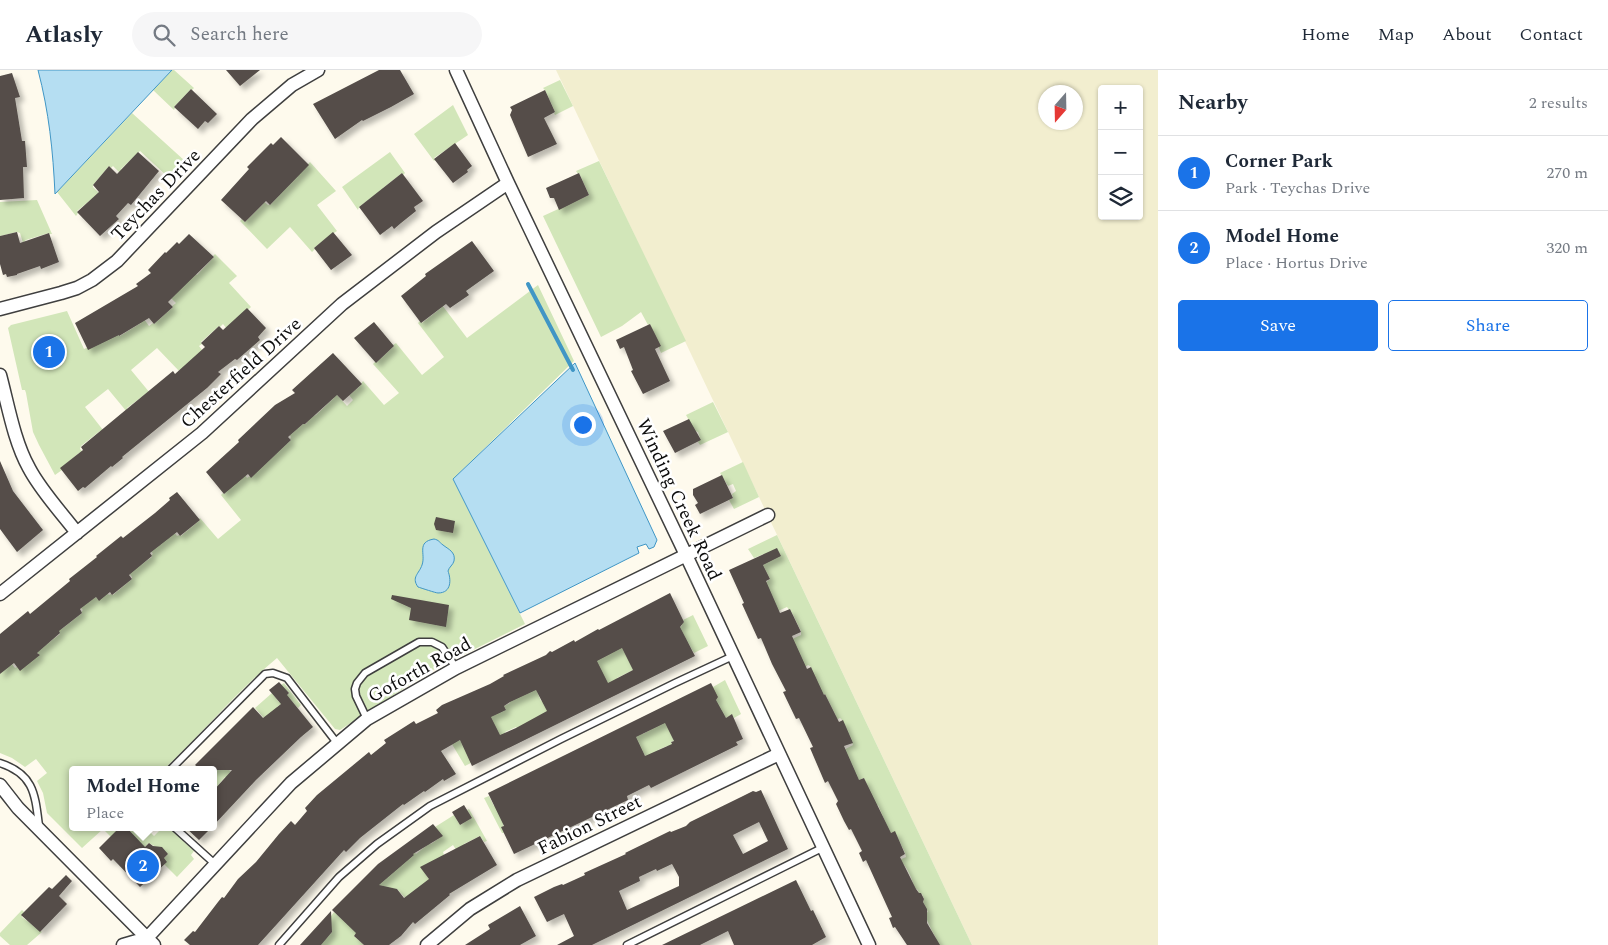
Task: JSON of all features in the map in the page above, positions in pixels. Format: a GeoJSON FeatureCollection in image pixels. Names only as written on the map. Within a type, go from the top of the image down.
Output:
{"type":"FeatureCollection","features":[{"type":"Feature","properties":{"kind":"street","name":"Teychas Drive"},"geometry":{"type":"LineString","coordinates":[[0,309],[61,293],[92,280],[117,261],[142,236],[252,119],[292,85],[318,70]]}},
{"type":"Feature","properties":{"kind":"street","name":"Winding Creek Road"},"geometry":{"type":"LineString","coordinates":[[456,70],[824,847],[868,945]]}},
{"type":"Feature","properties":{"kind":"street","name":"Chesterfield Drive"},"geometry":{"type":"LineString","coordinates":[[0,594],[202,433],[342,304],[436,232],[508,183]]}},
{"type":"Feature","properties":{"kind":"street"},"geometry":{"type":"LineString","coordinates":[[0,375],[11,418],[28,468],[77,533]]}},
{"type":"Feature","properties":{"kind":"street","name":"Goforth Road"},"geometry":{"type":"LineString","coordinates":[[148,943],[215,864],[291,783],[367,719],[456,668],[768,515]]}},
{"type":"Feature","properties":{"kind":"street","name":"Fabion Street"},"geometry":{"type":"LineString","coordinates":[[427,945],[470,910],[517,880],[779,754]]}},
{"type":"Feature","properties":{"kind":"street"},"geometry":{"type":"LineString","coordinates":[[0,785],[18,808],[148,943]]}},
{"type":"Feature","properties":{"kind":"street"},"geometry":{"type":"LineString","coordinates":[[124,945],[148,943]]}},
{"type":"Feature","properties":{"kind":"lane"},"geometry":{"type":"LineString","coordinates":[[367,719],[356,696],[356,683],[365,673],[419,642],[432,642],[442,647],[456,668]]}},
{"type":"Feature","properties":{"kind":"lane"},"geometry":{"type":"LineString","coordinates":[[280,945],[339,877],[377,844],[430,806],[674,683],[733,656]]}},
{"type":"Feature","properties":{"kind":"lane"},"geometry":{"type":"LineString","coordinates":[[174,766],[265,674],[273,673],[287,678],[337,743]]}},
{"type":"Feature","properties":{"kind":"lane"},"geometry":{"type":"LineString","coordinates":[[0,763],[20,772],[29,782],[36,797],[39,829]]}},
{"type":"Feature","properties":{"kind":"lane"},"geometry":{"type":"LineString","coordinates":[[178,831],[215,864]]}},
{"type":"Feature","properties":{"kind":"lane"},"geometry":{"type":"LineString","coordinates":[[627,945],[824,847]]}},
{"type":"Feature","properties":{"kind":"shaded area"},"geometry":{"type":"Polygon","coordinates":[[[556,70],[1158,70],[1158,945],[972,945],[556,70]]]}},
{"type":"Feature","properties":{"kind":"green space"},"geometry":{"type":"Polygon","coordinates":[[[172,70],[194,88],[174,107],[174,110],[153,90],[172,70]]]}},
{"type":"Feature","properties":{"kind":"green space"},"geometry":{"type":"Polygon","coordinates":[[[560,80],[573,106],[555,115],[543,88],[560,80]]]}},
{"type":"Feature","properties":{"kind":"green space"},"geometry":{"type":"Polygon","coordinates":[[[453,105],[468,135],[434,158],[434,161],[414,134],[453,105]]]}},
{"type":"Feature","properties":{"kind":"green space"},"geometry":{"type":"Polygon","coordinates":[[[132,113],[185,161],[169,178],[140,151],[121,169],[120,173],[113,166],[111,168],[109,166],[93,185],[99,193],[77,211],[76,216],[57,192],[132,113]]]}},
{"type":"Feature","properties":{"kind":"green space"},"geometry":{"type":"Polygon","coordinates":[[[390,152],[405,173],[403,175],[402,173],[359,207],[358,210],[342,187],[390,152]]]}},
{"type":"Feature","properties":{"kind":"green space"},"geometry":{"type":"Polygon","coordinates":[[[599,161],[686,341],[661,353],[650,324],[648,325],[641,312],[622,326],[601,337],[543,216],[589,195],[579,173],[576,171],[599,161]]]}},
{"type":"Feature","properties":{"kind":"green space"},"geometry":{"type":"Polygon","coordinates":[[[310,162],[336,191],[317,205],[337,231],[314,248],[312,252],[290,227],[267,249],[240,221],[242,219],[245,222],[263,204],[263,201],[268,205],[271,204],[310,162]]]}},
{"type":"Feature","properties":{"kind":"green space"},"geometry":{"type":"Polygon","coordinates":[[[37,200],[52,234],[49,233],[26,240],[23,243],[20,233],[17,232],[0,236],[0,202],[37,200]]]}},
{"type":"Feature","properties":{"kind":"green space"},"geometry":{"type":"Polygon","coordinates":[[[215,254],[237,276],[229,283],[251,307],[227,329],[223,324],[219,326],[201,342],[202,344],[199,346],[203,351],[180,372],[157,348],[131,370],[150,393],[147,393],[127,408],[127,412],[108,389],[85,407],[103,430],[81,446],[80,449],[83,452],[79,453],[55,475],[33,432],[26,393],[25,390],[22,390],[8,328],[11,325],[67,311],[84,349],[118,334],[120,336],[141,323],[144,319],[149,326],[154,324],[176,303],[169,296],[197,275],[215,254]]]}},
{"type":"Feature","properties":{"kind":"green space"},"geometry":{"type":"Polygon","coordinates":[[[538,285],[574,361],[453,479],[525,624],[429,672],[340,730],[335,729],[277,658],[247,685],[167,766],[69,766],[69,831],[101,831],[82,848],[47,813],[43,793],[37,781],[47,773],[36,759],[25,767],[12,758],[0,753],[0,674],[11,663],[20,670],[39,655],[37,652],[60,634],[58,630],[82,613],[83,610],[80,607],[82,605],[96,597],[99,600],[103,588],[109,595],[113,595],[132,579],[129,573],[152,557],[151,551],[174,532],[177,536],[181,536],[200,518],[218,539],[241,520],[221,495],[245,475],[247,478],[251,477],[291,440],[289,434],[291,432],[306,424],[336,394],[347,406],[353,400],[349,395],[363,381],[384,405],[399,393],[373,364],[393,345],[396,343],[422,375],[444,357],[418,323],[420,321],[422,323],[441,308],[442,305],[467,338],[538,285]]]}},
{"type":"Feature","properties":{"kind":"green space"},"geometry":{"type":"Polygon","coordinates":[[[713,402],[728,432],[700,445],[698,442],[700,438],[698,432],[695,431],[686,415],[713,402]]]}},
{"type":"Feature","properties":{"kind":"green space"},"geometry":{"type":"Polygon","coordinates":[[[743,462],[759,497],[734,509],[729,500],[733,498],[732,494],[736,491],[733,484],[728,486],[720,473],[743,462]]]}},
{"type":"Feature","properties":{"kind":"green space"},"geometry":{"type":"Polygon","coordinates":[[[777,535],[972,945],[936,945],[936,938],[927,920],[921,915],[928,912],[923,902],[922,894],[917,889],[915,890],[907,869],[899,860],[906,857],[905,853],[895,832],[890,833],[878,805],[874,807],[874,801],[864,778],[842,788],[838,753],[853,745],[843,721],[840,718],[813,731],[836,716],[825,694],[800,706],[811,667],[808,665],[805,667],[792,639],[801,635],[801,631],[790,609],[787,607],[778,611],[764,584],[770,579],[763,565],[764,554],[754,558],[748,549],[777,535]]]}},
{"type":"Feature","properties":{"kind":"green space"},"geometry":{"type":"Polygon","coordinates":[[[693,615],[708,646],[694,653],[688,643],[617,678],[621,688],[521,737],[516,727],[505,732],[510,743],[465,766],[437,719],[458,741],[472,734],[480,696],[506,710],[504,706],[510,703],[504,690],[536,689],[541,701],[550,697],[587,643],[623,641],[648,637],[682,626],[683,620],[693,615]]]}},
{"type":"Feature","properties":{"kind":"green space"},"geometry":{"type":"Polygon","coordinates":[[[725,680],[741,714],[734,718],[732,715],[726,718],[723,714],[671,742],[680,760],[667,746],[658,750],[658,781],[644,754],[503,824],[504,833],[502,833],[484,798],[489,796],[494,806],[631,726],[643,734],[725,680]]]}},
{"type":"Feature","properties":{"kind":"green space"},"geometry":{"type":"Polygon","coordinates":[[[284,683],[301,705],[298,708],[289,698],[277,707],[295,730],[229,770],[243,783],[225,777],[217,787],[217,766],[264,718],[255,708],[272,693],[279,702],[289,693],[281,685],[284,683]]]}},
{"type":"Feature","properties":{"kind":"green space"},"geometry":{"type":"Polygon","coordinates":[[[217,791],[224,797],[217,797],[217,791]]]}},
{"type":"Feature","properties":{"kind":"green space"},"geometry":{"type":"Polygon","coordinates":[[[469,809],[487,841],[484,842],[480,836],[464,844],[467,867],[453,845],[443,852],[444,855],[422,869],[437,890],[417,911],[397,889],[354,936],[364,945],[319,945],[332,932],[329,919],[334,912],[343,920],[408,844],[416,854],[426,846],[419,837],[431,844],[442,836],[435,827],[454,815],[460,825],[471,818],[467,810],[469,809]]]}},
{"type":"Feature","properties":{"kind":"green space"},"geometry":{"type":"Polygon","coordinates":[[[105,831],[116,831],[111,837],[105,831]]]}},
{"type":"Feature","properties":{"kind":"green space"},"geometry":{"type":"Polygon","coordinates":[[[127,831],[149,831],[154,836],[159,831],[172,831],[194,851],[191,855],[194,859],[177,877],[164,864],[164,858],[168,854],[149,843],[133,857],[127,831]]]}},
{"type":"Feature","properties":{"kind":"green space"},"geometry":{"type":"Polygon","coordinates":[[[22,910],[24,912],[22,917],[42,932],[27,945],[10,945],[0,936],[0,933],[22,910]]]}},
{"type":"Feature","properties":{"kind":"water"},"geometry":{"type":"Polygon","coordinates":[[[38,70],[172,70],[55,194],[50,132],[38,70]]]}},
{"type":"Feature","properties":{"kind":"water"},"geometry":{"type":"Polygon","coordinates":[[[575,363],[657,540],[654,547],[649,549],[646,544],[637,547],[639,553],[520,613],[453,479],[575,363]]]}},
{"type":"Feature","properties":{"kind":"water"},"geometry":{"type":"Polygon","coordinates":[[[434,539],[454,555],[453,562],[448,571],[450,581],[448,588],[446,591],[438,593],[418,587],[415,581],[423,561],[423,546],[428,541],[434,539]]]}},
{"type":"Feature","properties":{"kind":"building"},"geometry":{"type":"Polygon","coordinates":[[[226,70],[260,70],[240,86],[226,70]]]}},
{"type":"Feature","properties":{"kind":"building"},"geometry":{"type":"Polygon","coordinates":[[[379,70],[400,70],[414,94],[362,120],[335,139],[313,104],[379,70]]]}},
{"type":"Feature","properties":{"kind":"building"},"geometry":{"type":"Polygon","coordinates":[[[12,73],[20,97],[15,98],[22,141],[25,141],[27,167],[23,167],[24,198],[0,200],[0,76],[12,73]]]}},
{"type":"Feature","properties":{"kind":"building"},"geometry":{"type":"Polygon","coordinates":[[[191,89],[217,114],[208,123],[205,121],[198,129],[174,107],[191,89]]]}},
{"type":"Feature","properties":{"kind":"building"},"geometry":{"type":"Polygon","coordinates":[[[545,90],[555,112],[544,118],[557,144],[528,157],[510,115],[512,110],[510,107],[545,90]]]}},
{"type":"Feature","properties":{"kind":"building"},"geometry":{"type":"Polygon","coordinates":[[[281,137],[309,165],[270,205],[266,201],[245,222],[221,200],[249,169],[247,167],[271,143],[273,145],[281,137]]]}},
{"type":"Feature","properties":{"kind":"building"},"geometry":{"type":"Polygon","coordinates":[[[455,143],[472,166],[467,170],[468,172],[453,183],[434,159],[455,143]]]}},
{"type":"Feature","properties":{"kind":"building"},"geometry":{"type":"Polygon","coordinates":[[[138,152],[159,171],[131,205],[128,203],[116,216],[119,219],[100,236],[77,212],[99,192],[93,185],[109,166],[117,174],[138,152]]]}},
{"type":"Feature","properties":{"kind":"building"},"geometry":{"type":"Polygon","coordinates":[[[402,173],[423,201],[414,207],[416,211],[394,229],[392,226],[380,235],[359,207],[402,173]]]}},
{"type":"Feature","properties":{"kind":"building"},"geometry":{"type":"Polygon","coordinates":[[[579,173],[589,195],[559,210],[554,198],[550,198],[546,188],[579,173]]]}},
{"type":"Feature","properties":{"kind":"building"},"geometry":{"type":"Polygon","coordinates":[[[17,232],[20,243],[49,233],[59,262],[41,269],[40,266],[17,275],[7,277],[6,274],[3,275],[0,264],[0,236],[17,232]]]}},
{"type":"Feature","properties":{"kind":"building"},"geometry":{"type":"Polygon","coordinates":[[[333,232],[352,255],[331,270],[314,248],[333,232]]]}},
{"type":"Feature","properties":{"kind":"building"},"geometry":{"type":"Polygon","coordinates":[[[189,234],[214,257],[168,302],[173,307],[154,324],[149,318],[119,336],[88,350],[75,323],[138,286],[136,284],[151,273],[148,270],[165,252],[177,242],[179,244],[189,234]]]}},
{"type":"Feature","properties":{"kind":"building"},"geometry":{"type":"Polygon","coordinates":[[[472,241],[494,271],[466,291],[469,295],[450,308],[446,304],[421,323],[401,296],[426,276],[425,274],[472,241]]]}},
{"type":"Feature","properties":{"kind":"building"},"geometry":{"type":"Polygon","coordinates":[[[247,308],[266,328],[258,337],[260,340],[237,360],[235,359],[218,372],[221,374],[207,388],[123,458],[85,488],[83,487],[78,491],[60,468],[83,450],[81,447],[173,371],[175,374],[205,347],[201,343],[219,326],[223,330],[247,308]]]}},
{"type":"Feature","properties":{"kind":"building"},"geometry":{"type":"Polygon","coordinates":[[[374,322],[394,346],[376,363],[354,338],[374,322]]]}},
{"type":"Feature","properties":{"kind":"building"},"geometry":{"type":"Polygon","coordinates":[[[650,324],[661,346],[655,349],[670,381],[643,394],[631,371],[633,370],[624,347],[620,349],[616,340],[650,324]]]}},
{"type":"Feature","properties":{"kind":"building"},"geometry":{"type":"Polygon","coordinates":[[[333,353],[362,384],[343,401],[337,395],[288,437],[291,440],[251,478],[248,474],[224,494],[206,472],[275,405],[295,393],[292,390],[333,353]]]}},
{"type":"Feature","properties":{"kind":"building"},"geometry":{"type":"Polygon","coordinates":[[[689,419],[701,440],[675,453],[663,431],[689,419]]]}},
{"type":"Feature","properties":{"kind":"building"},"geometry":{"type":"Polygon","coordinates":[[[0,461],[13,491],[43,530],[17,552],[0,529],[0,461]]]}},
{"type":"Feature","properties":{"kind":"building"},"geometry":{"type":"Polygon","coordinates":[[[722,475],[733,498],[700,514],[695,505],[698,503],[693,495],[693,489],[722,475]]]}},
{"type":"Feature","properties":{"kind":"building"},"geometry":{"type":"Polygon","coordinates":[[[177,492],[200,520],[180,536],[177,532],[150,553],[152,556],[129,575],[132,579],[112,595],[110,592],[99,601],[96,597],[80,609],[82,613],[59,631],[60,633],[37,653],[40,655],[20,671],[14,663],[0,674],[0,634],[28,611],[30,614],[70,581],[69,579],[96,556],[155,513],[177,492]]]}},
{"type":"Feature","properties":{"kind":"building"},"geometry":{"type":"Polygon","coordinates":[[[436,517],[455,521],[453,533],[436,530],[434,524],[436,517]]]}},
{"type":"Feature","properties":{"kind":"building"},"geometry":{"type":"Polygon","coordinates":[[[777,548],[781,556],[763,565],[770,579],[766,581],[780,613],[790,609],[801,632],[792,636],[807,669],[811,667],[839,722],[843,720],[853,743],[844,746],[859,780],[864,778],[891,833],[895,831],[905,854],[900,857],[916,889],[924,899],[923,902],[927,909],[927,923],[940,945],[907,945],[895,927],[893,928],[889,918],[892,917],[866,860],[863,862],[859,853],[862,851],[851,829],[849,830],[844,821],[836,804],[838,801],[828,781],[825,783],[810,748],[813,747],[799,718],[796,719],[783,692],[786,691],[761,638],[758,639],[742,604],[744,603],[729,570],[777,548]]]}},
{"type":"Feature","properties":{"kind":"building"},"geometry":{"type":"Polygon","coordinates":[[[670,593],[684,622],[680,627],[695,656],[472,766],[460,740],[441,751],[456,774],[444,781],[443,779],[403,804],[360,838],[346,852],[344,850],[258,945],[190,945],[184,940],[193,931],[195,932],[222,897],[224,898],[238,879],[256,862],[291,821],[295,825],[307,811],[305,808],[317,795],[369,752],[371,755],[386,743],[384,740],[414,721],[416,724],[438,713],[436,710],[442,705],[490,684],[503,675],[546,655],[550,651],[552,652],[574,640],[575,642],[670,593]],[[622,648],[597,661],[608,683],[633,670],[622,648]],[[536,690],[510,702],[504,706],[506,710],[491,717],[500,735],[547,711],[536,690]]]}},
{"type":"Feature","properties":{"kind":"building"},"geometry":{"type":"Polygon","coordinates":[[[392,595],[449,605],[446,627],[409,620],[411,608],[391,599],[392,595]]]}},
{"type":"Feature","properties":{"kind":"building"},"geometry":{"type":"Polygon","coordinates":[[[279,682],[313,727],[256,780],[217,822],[217,787],[232,770],[217,770],[217,766],[195,765],[253,707],[263,718],[281,704],[269,690],[279,682]]]}},
{"type":"Feature","properties":{"kind":"building"},"geometry":{"type":"Polygon","coordinates":[[[711,683],[718,697],[716,700],[726,718],[732,714],[743,739],[736,742],[738,745],[651,788],[649,785],[627,796],[628,800],[514,854],[501,827],[504,826],[488,793],[711,683]],[[665,723],[636,737],[645,756],[672,744],[671,742],[674,741],[665,723]]]}},
{"type":"Feature","properties":{"kind":"building"},"geometry":{"type":"Polygon","coordinates":[[[761,790],[788,849],[592,945],[557,945],[574,936],[564,914],[547,922],[534,897],[585,875],[584,873],[670,831],[686,826],[690,822],[753,791],[761,790]],[[759,822],[733,835],[743,854],[768,841],[759,822]],[[672,864],[639,877],[640,881],[619,891],[627,910],[679,886],[679,877],[672,864]]]}},
{"type":"Feature","properties":{"kind":"building"},"geometry":{"type":"Polygon","coordinates":[[[464,805],[472,818],[460,825],[452,812],[464,805]]]}},
{"type":"Feature","properties":{"kind":"building"},"geometry":{"type":"Polygon","coordinates":[[[433,824],[443,836],[413,854],[379,885],[397,889],[404,898],[429,879],[420,867],[480,836],[497,865],[449,894],[415,924],[413,922],[401,936],[389,945],[364,945],[354,936],[356,933],[332,910],[378,864],[433,824]]]}},
{"type":"Feature","properties":{"kind":"building"},"geometry":{"type":"Polygon","coordinates":[[[116,831],[130,831],[145,847],[149,843],[153,846],[162,847],[168,854],[164,858],[167,862],[140,887],[113,859],[111,861],[99,848],[116,831]]]}},
{"type":"Feature","properties":{"kind":"building"},"geometry":{"type":"Polygon","coordinates":[[[189,831],[208,831],[199,840],[189,831]]]}},
{"type":"Feature","properties":{"kind":"building"},"geometry":{"type":"Polygon","coordinates":[[[66,875],[72,881],[59,896],[67,904],[40,932],[21,915],[49,887],[52,889],[66,875]]]}},
{"type":"Feature","properties":{"kind":"building"},"geometry":{"type":"Polygon","coordinates":[[[796,880],[826,937],[812,945],[734,945],[728,931],[700,945],[662,945],[796,880]]]}},
{"type":"Feature","properties":{"kind":"building"},"geometry":{"type":"Polygon","coordinates":[[[520,906],[536,936],[520,945],[465,945],[490,929],[488,925],[520,906]]]}},
{"type":"Feature","properties":{"kind":"building"},"geometry":{"type":"Polygon","coordinates":[[[331,911],[332,932],[321,945],[300,945],[331,911]]]}},
{"type":"Feature","properties":{"kind":"waterway"},"geometry":{"type":"LineString","coordinates":[[528,284],[573,370]]}},
{"type":"Feature","properties":{"kind":"place","name":"Corner Park"},"geometry":{"type":"Point","coordinates":[49,352]}},
{"type":"Feature","properties":{"kind":"place","name":"Model Home"},"geometry":{"type":"Point","coordinates":[143,866]}}]}
